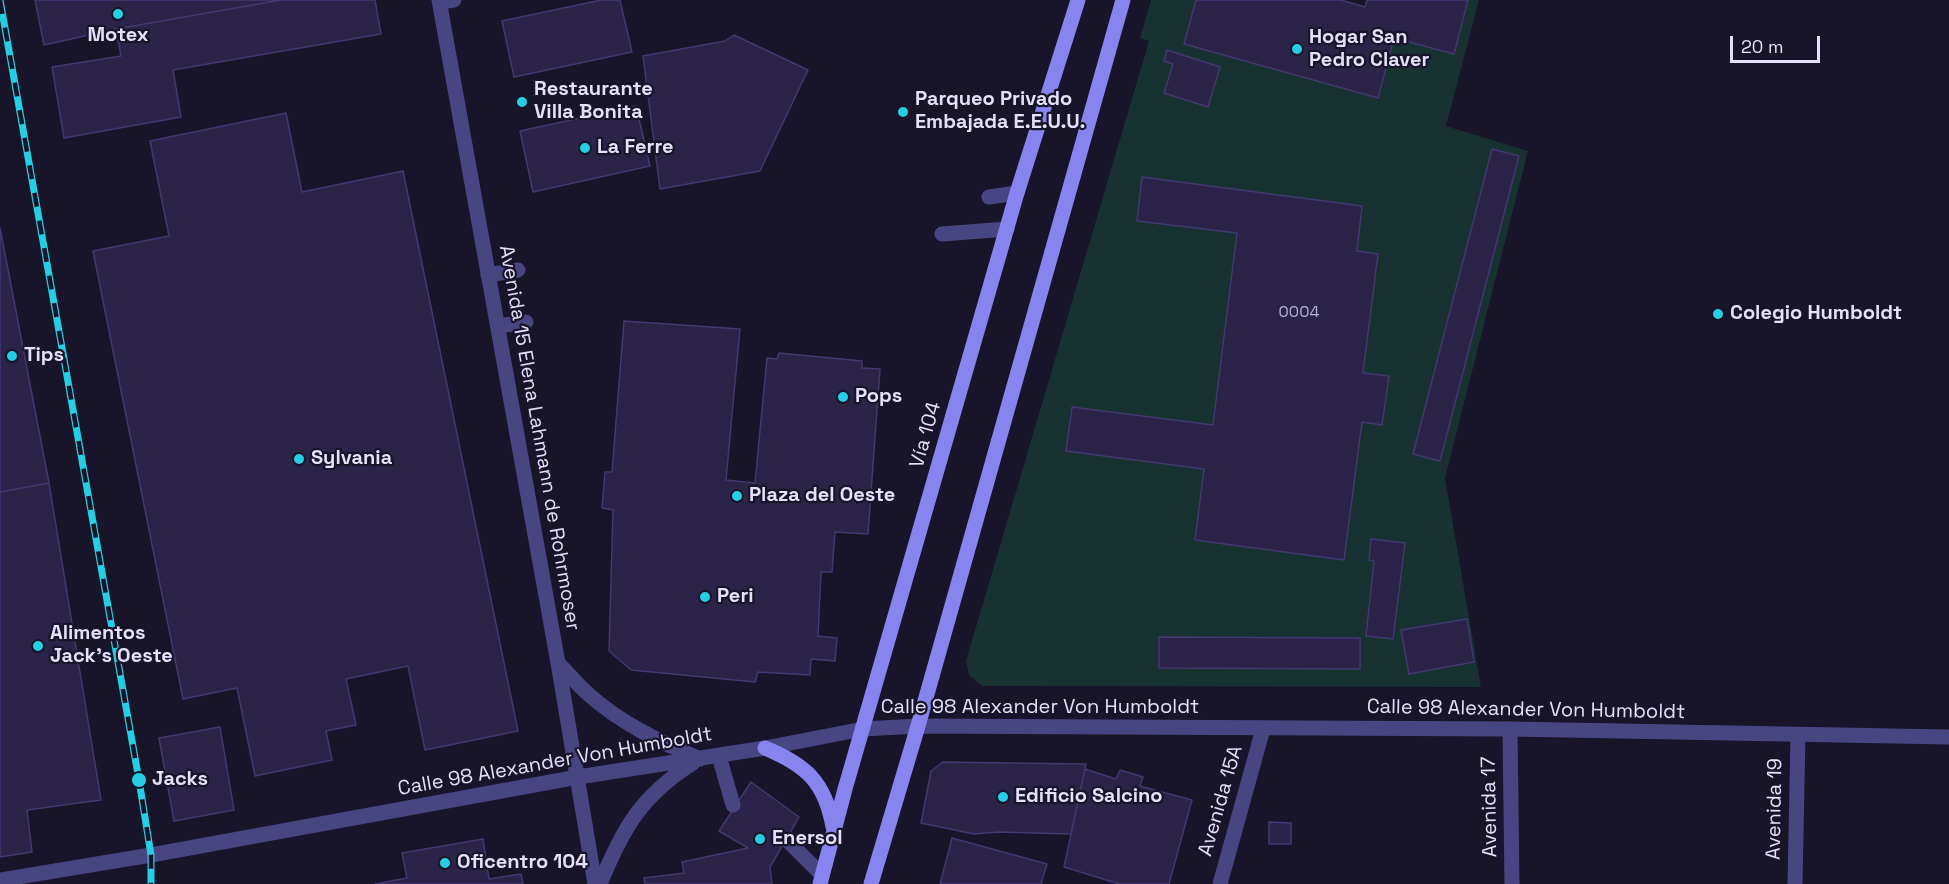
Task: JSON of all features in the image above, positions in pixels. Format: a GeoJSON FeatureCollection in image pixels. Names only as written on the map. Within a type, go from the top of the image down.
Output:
{"type":"FeatureCollection","features":[{"type":"Feature","properties":{"kind":"main road","name":"Vía 104"},"geometry":{"type":"LineString","coordinates":[[821,880],[1017,194],[1077,0]]}},
{"type":"Feature","properties":{"kind":"main road"},"geometry":{"type":"LineString","coordinates":[[871,884],[918,726],[1123,0]]}},
{"type":"Feature","properties":{"kind":"main road"},"geometry":{"type":"LineString","coordinates":[[765,748],[790,759],[811,776],[826,797],[834,833]]}},
{"type":"Feature","properties":{"kind":"street","name":"Avenida 15 Elena Lahmann de Rohrmoser"},"geometry":{"type":"LineString","coordinates":[[444,1],[489,275],[595,884]]}},
{"type":"Feature","properties":{"kind":"street"},"geometry":{"type":"LineString","coordinates":[[989,197],[1017,194]]}},
{"type":"Feature","properties":{"kind":"street"},"geometry":{"type":"LineString","coordinates":[[942,234],[1007,229]]}},
{"type":"Feature","properties":{"kind":"street"},"geometry":{"type":"LineString","coordinates":[[489,275],[518,270]]}},
{"type":"Feature","properties":{"kind":"street"},"geometry":{"type":"LineString","coordinates":[[498,326],[526,322]]}},
{"type":"Feature","properties":{"kind":"street"},"geometry":{"type":"LineString","coordinates":[[558,663],[588,694],[622,720],[659,742],[700,759]]}},
{"type":"Feature","properties":{"kind":"street","name":"Calle 98 Alexander Von Humboldt"},"geometry":{"type":"LineString","coordinates":[[0,880],[578,777],[719,756],[863,729],[918,726],[1510,729],[1949,737]]}},
{"type":"Feature","properties":{"kind":"street","name":"Avenida 15A"},"geometry":{"type":"LineString","coordinates":[[1220,884],[1263,729]]}},
{"type":"Feature","properties":{"kind":"street","name":"Avenida 17"},"geometry":{"type":"LineString","coordinates":[[1510,729],[1512,884]]}},
{"type":"Feature","properties":{"kind":"street","name":"Avenida 19"},"geometry":{"type":"LineString","coordinates":[[1795,884],[1798,735]]}},
{"type":"Feature","properties":{"kind":"street"},"geometry":{"type":"LineString","coordinates":[[719,756],[733,805]]}},
{"type":"Feature","properties":{"kind":"street"},"geometry":{"type":"LineString","coordinates":[[600,884],[625,829],[645,801],[670,777],[700,759]]}},
{"type":"Feature","properties":{"kind":"street"},"geometry":{"type":"LineString","coordinates":[[787,840],[821,880]]}},
{"type":"Feature","properties":{"kind":"green space"},"geometry":{"type":"Polygon","coordinates":[[[1151,0],[1196,0],[1184,44],[1378,98],[1394,38],[1454,54],[1468,0],[1479,0],[1446,126],[1528,151],[1445,478],[1481,687],[982,686],[969,675],[966,661],[1149,41],[1140,38],[1151,0]],[[1142,178],[1137,221],[1237,233],[1213,425],[1072,407],[1066,450],[1204,469],[1195,540],[1344,560],[1362,422],[1382,424],[1389,377],[1363,373],[1378,254],[1357,251],[1362,206],[1142,178]]]}},
{"type":"Feature","properties":{"kind":"building","name":"Motex"},"geometry":{"type":"Polygon","coordinates":[[[35,0],[281,0],[116,29],[44,45],[35,0]]]}},
{"type":"Feature","properties":{"kind":"building"},"geometry":{"type":"Polygon","coordinates":[[[281,0],[375,0],[381,34],[173,70],[181,117],[64,138],[52,67],[121,56],[116,29],[281,0]]]}},
{"type":"Feature","properties":{"kind":"building"},"geometry":{"type":"Polygon","coordinates":[[[601,0],[620,0],[632,52],[514,77],[502,21],[601,0]]]}},
{"type":"Feature","properties":{"kind":"building","name":"Hogar San Pedro Claver"},"geometry":{"type":"Polygon","coordinates":[[[1196,0],[1341,0],[1365,7],[1367,0],[1468,0],[1454,54],[1394,38],[1378,98],[1184,44],[1196,0]]]}},
{"type":"Feature","properties":{"kind":"building"},"geometry":{"type":"Polygon","coordinates":[[[734,35],[808,70],[760,171],[660,189],[643,56],[725,41],[734,35]]]}},
{"type":"Feature","properties":{"kind":"building"},"geometry":{"type":"Polygon","coordinates":[[[1167,50],[1220,67],[1208,107],[1164,93],[1173,64],[1164,61],[1167,50]]]}},
{"type":"Feature","properties":{"kind":"building","name":"La Ferre"},"geometry":{"type":"Polygon","coordinates":[[[636,106],[650,166],[533,192],[520,131],[636,106]]]}},
{"type":"Feature","properties":{"kind":"building","name":"Sylvania"},"geometry":{"type":"Polygon","coordinates":[[[286,113],[302,192],[403,171],[518,731],[425,750],[408,666],[346,679],[356,725],[326,731],[332,760],[255,776],[237,688],[183,699],[93,251],[169,236],[150,141],[286,113]]]}},
{"type":"Feature","properties":{"kind":"building"},"geometry":{"type":"Polygon","coordinates":[[[1492,149],[1519,156],[1440,461],[1413,454],[1492,149]]]}},
{"type":"Feature","properties":{"kind":"building"},"geometry":{"type":"Polygon","coordinates":[[[1142,177],[1362,206],[1357,251],[1378,254],[1363,373],[1389,376],[1382,425],[1362,422],[1344,560],[1195,540],[1204,469],[1066,451],[1072,407],[1213,425],[1237,233],[1137,221],[1142,177]]]}},
{"type":"Feature","properties":{"kind":"building","name":"Tips"},"geometry":{"type":"Polygon","coordinates":[[[0,228],[49,483],[0,492],[0,228]]]}},
{"type":"Feature","properties":{"kind":"building","name":"Plaza del Oeste"},"geometry":{"type":"Polygon","coordinates":[[[624,321],[740,329],[726,480],[755,483],[767,358],[777,359],[779,353],[862,361],[862,368],[880,369],[868,534],[835,532],[832,572],[821,572],[818,636],[837,638],[835,661],[811,659],[810,675],[758,672],[755,682],[631,670],[609,651],[613,510],[602,508],[605,472],[612,472],[624,321]]]}},
{"type":"Feature","properties":{"kind":"building","name":"Alimentos Jack's Oeste"},"geometry":{"type":"Polygon","coordinates":[[[49,483],[101,800],[27,810],[32,852],[0,857],[0,492],[49,483]]]}},
{"type":"Feature","properties":{"kind":"building"},"geometry":{"type":"Polygon","coordinates":[[[1371,539],[1405,543],[1393,639],[1366,636],[1374,561],[1369,560],[1371,539]]]}},
{"type":"Feature","properties":{"kind":"building"},"geometry":{"type":"Polygon","coordinates":[[[1467,619],[1474,662],[1409,674],[1401,630],[1467,619]]]}},
{"type":"Feature","properties":{"kind":"building"},"geometry":{"type":"Polygon","coordinates":[[[1159,637],[1360,638],[1360,669],[1159,668],[1159,637]]]}},
{"type":"Feature","properties":{"kind":"building"},"geometry":{"type":"Polygon","coordinates":[[[220,727],[234,810],[174,821],[159,738],[220,727]]]}},
{"type":"Feature","properties":{"kind":"building","name":"Edificio Salcino"},"geometry":{"type":"Polygon","coordinates":[[[943,762],[1086,764],[1071,834],[999,832],[974,834],[921,823],[931,771],[943,762]]]}},
{"type":"Feature","properties":{"kind":"building"},"geometry":{"type":"Polygon","coordinates":[[[1085,769],[1116,779],[1120,770],[1143,777],[1140,786],[1192,800],[1169,884],[1119,884],[1064,867],[1085,769]]]}},
{"type":"Feature","properties":{"kind":"building","name":"Enersol"},"geometry":{"type":"Polygon","coordinates":[[[751,782],[799,817],[770,867],[772,884],[645,884],[644,878],[684,873],[682,862],[748,848],[719,831],[751,782]]]}},
{"type":"Feature","properties":{"kind":"building"},"geometry":{"type":"Polygon","coordinates":[[[1269,822],[1291,823],[1291,844],[1269,844],[1269,822]]]}},
{"type":"Feature","properties":{"kind":"building"},"geometry":{"type":"Polygon","coordinates":[[[952,838],[1047,864],[1041,884],[940,884],[952,838]]]}},
{"type":"Feature","properties":{"kind":"building","name":"Oficentro 104"},"geometry":{"type":"Polygon","coordinates":[[[483,839],[489,879],[521,874],[523,884],[375,884],[407,878],[402,853],[483,839]]]}},
{"type":"Feature","properties":{"kind":"railway"},"geometry":{"type":"LineString","coordinates":[[0,0],[139,780],[151,855],[151,884]]}},
{"type":"Feature","properties":{"kind":"place","name":"Motex"},"geometry":{"type":"Point","coordinates":[118,14]}},
{"type":"Feature","properties":{"kind":"place","name":"Hogar San Pedro Claver"},"geometry":{"type":"Point","coordinates":[1297,49]}},
{"type":"Feature","properties":{"kind":"place","name":"Restaurante Villa Bonita"},"geometry":{"type":"Point","coordinates":[522,102]}},
{"type":"Feature","properties":{"kind":"place","name":"Parqueo Privado Embajada E.E.U.U."},"geometry":{"type":"Point","coordinates":[903,112]}},
{"type":"Feature","properties":{"kind":"place","name":"La Ferre"},"geometry":{"type":"Point","coordinates":[585,148]}},
{"type":"Feature","properties":{"kind":"place","name":"Colegio Humboldt"},"geometry":{"type":"Point","coordinates":[1718,314]}},
{"type":"Feature","properties":{"kind":"place","name":"Tips"},"geometry":{"type":"Point","coordinates":[12,356]}},
{"type":"Feature","properties":{"kind":"place","name":"Pops"},"geometry":{"type":"Point","coordinates":[843,397]}},
{"type":"Feature","properties":{"kind":"place","name":"Sylvania"},"geometry":{"type":"Point","coordinates":[299,459]}},
{"type":"Feature","properties":{"kind":"place","name":"Plaza del Oeste"},"geometry":{"type":"Point","coordinates":[737,496]}},
{"type":"Feature","properties":{"kind":"place","name":"Peri"},"geometry":{"type":"Point","coordinates":[705,597]}},
{"type":"Feature","properties":{"kind":"place","name":"Alimentos Jack's Oeste"},"geometry":{"type":"Point","coordinates":[38,646]}},
{"type":"Feature","properties":{"kind":"place","name":"Jacks"},"geometry":{"type":"Point","coordinates":[139,780]}},
{"type":"Feature","properties":{"kind":"place","name":"Edificio Salcino"},"geometry":{"type":"Point","coordinates":[1003,797]}},
{"type":"Feature","properties":{"kind":"place","name":"Enersol"},"geometry":{"type":"Point","coordinates":[760,839]}},
{"type":"Feature","properties":{"kind":"place","name":"Oficentro 104"},"geometry":{"type":"Point","coordinates":[445,863]}}]}
